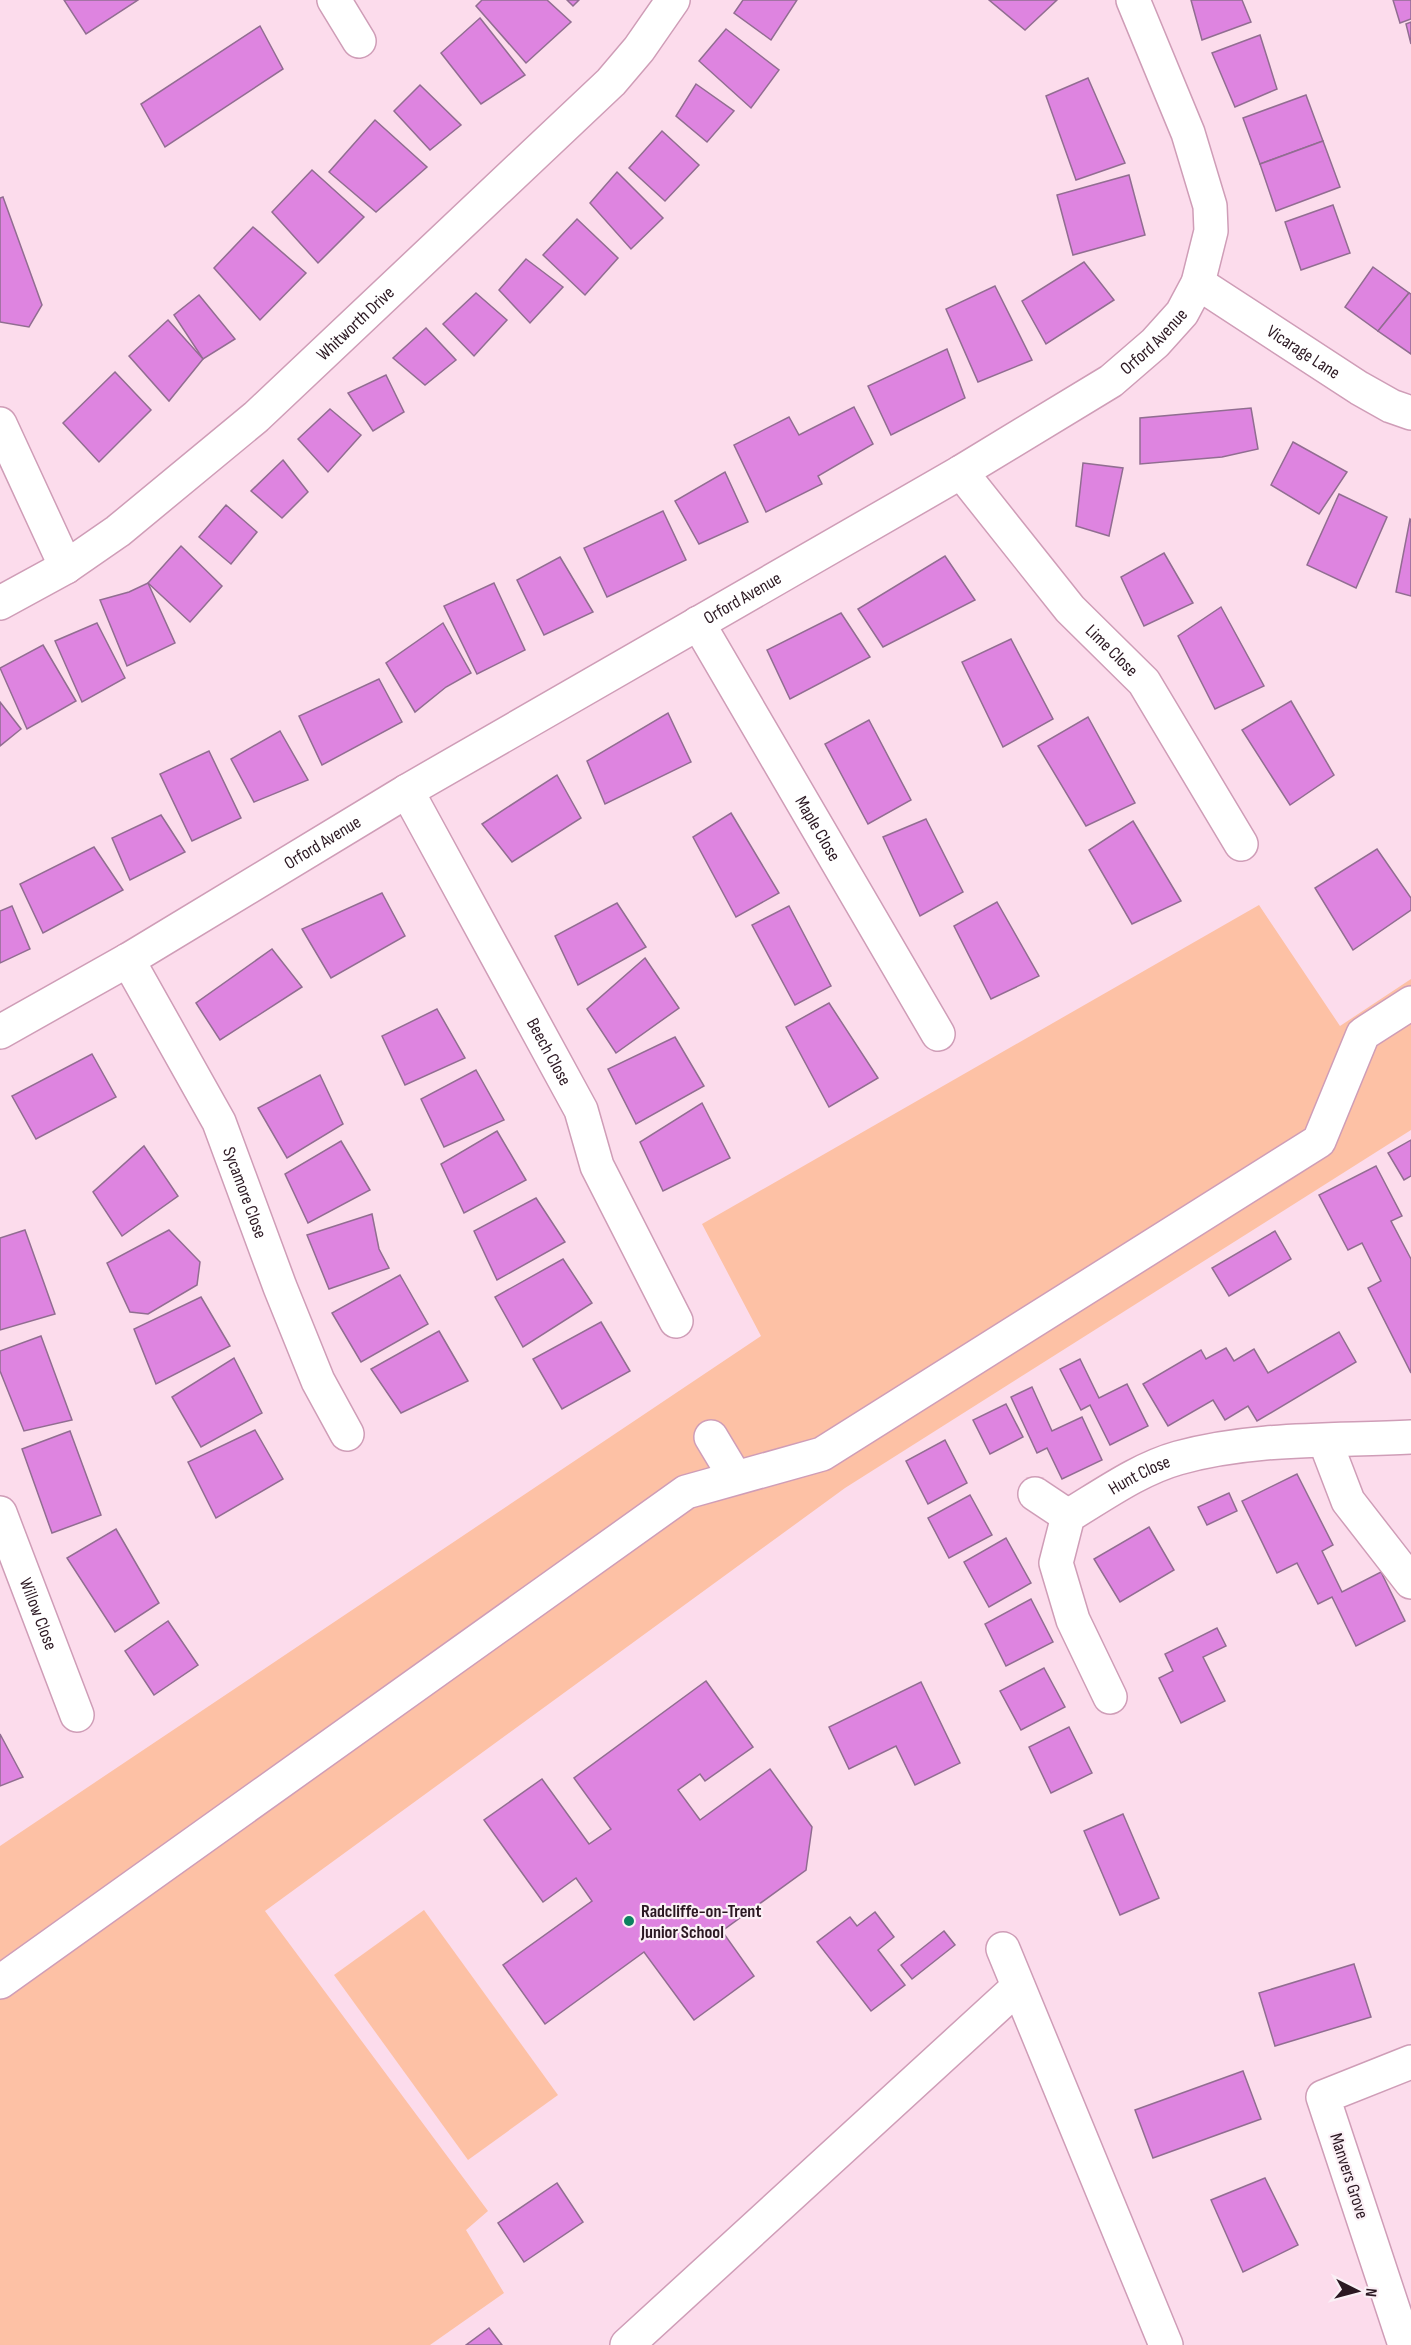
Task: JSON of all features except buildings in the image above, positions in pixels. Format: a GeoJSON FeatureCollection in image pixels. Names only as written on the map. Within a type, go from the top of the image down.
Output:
{"type":"FeatureCollection","features":[{"type":"Feature","properties":{"kind":"street"},"geometry":{"type":"LineString","coordinates":[[334,0],[359,41]]}},
{"type":"Feature","properties":{"kind":"street","name":"Whitworth Drive"},"geometry":{"type":"LineString","coordinates":[[0,603],[66,567],[118,531],[274,401],[603,90],[639,49],[673,0]]}},
{"type":"Feature","properties":{"kind":"street","name":"Orford Avenue"},"geometry":{"type":"LineString","coordinates":[[0,1032],[128,960],[407,791],[960,472],[1111,381],[1182,313],[1198,283],[1211,231],[1210,206],[1188,133],[1133,0]]}},
{"type":"Feature","properties":{"kind":"street","name":"Vicarage Lane"},"geometry":{"type":"LineString","coordinates":[[1198,283],[1359,388],[1391,406],[1411,413]]}},
{"type":"Feature","properties":{"kind":"street"},"geometry":{"type":"LineString","coordinates":[[0,424],[66,567]]}},
{"type":"Feature","properties":{"kind":"street","name":"Lime Close"},"geometry":{"type":"LineString","coordinates":[[960,472],[1070,609],[1144,682],[1241,844]]}},
{"type":"Feature","properties":{"kind":"street","name":"Maple Close"},"geometry":{"type":"LineString","coordinates":[[699,623],[938,1034]]}},
{"type":"Feature","properties":{"kind":"street","name":"Beech Close"},"geometry":{"type":"LineString","coordinates":[[407,791],[581,1110],[597,1166],[676,1321]]}},
{"type":"Feature","properties":{"kind":"street","name":"Sycamore Close"},"geometry":{"type":"LineString","coordinates":[[128,960],[219,1122],[318,1381],[346,1434]]}},
{"type":"Feature","properties":{"kind":"street"},"geometry":{"type":"LineString","coordinates":[[0,1982],[686,1492],[822,1454],[1319,1141],[1363,1034],[1411,1003]]}},
{"type":"Feature","properties":{"kind":"street"},"geometry":{"type":"LineString","coordinates":[[711,1437],[735,1478]]}},
{"type":"Feature","properties":{"kind":"street","name":"Hunt Close"},"geometry":{"type":"LineString","coordinates":[[1068,1516],[1138,1475],[1177,1459],[1222,1449],[1411,1437]]}},
{"type":"Feature","properties":{"kind":"street"},"geometry":{"type":"LineString","coordinates":[[1325,1441],[1348,1501],[1411,1582]]}},
{"type":"Feature","properties":{"kind":"street"},"geometry":{"type":"LineString","coordinates":[[1035,1494],[1068,1516],[1056,1563],[1073,1620],[1110,1697]]}},
{"type":"Feature","properties":{"kind":"street","name":"Willow Close"},"geometry":{"type":"LineString","coordinates":[[0,1513],[77,1715]]}},
{"type":"Feature","properties":{"kind":"street"},"geometry":{"type":"LineString","coordinates":[[1003,1949],[1166,2345]]}},
{"type":"Feature","properties":{"kind":"street"},"geometry":{"type":"LineString","coordinates":[[627,2345],[1018,1987]]}},
{"type":"Feature","properties":{"kind":"street","name":"Manvers Grove"},"geometry":{"type":"LineString","coordinates":[[1406,2345],[1323,2097],[1411,2062]]}},
{"type":"Feature","properties":{"kind":"shaded area"},"geometry":{"type":"Polygon","coordinates":[[[1259,905],[1340,1026],[1411,979],[1411,1130],[845,1488],[265,1911],[488,2211],[466,2230],[504,2293],[430,2345],[0,2345],[0,1846],[761,1336],[702,1224],[1259,905]]]}},
{"type":"Feature","properties":{"kind":"shaded area"},"geometry":{"type":"Polygon","coordinates":[[[424,1910],[558,2095],[468,2160],[334,1975],[424,1910]]]}},
{"type":"Feature","properties":{"kind":"place","name":"Radcliffe-on-Trent Junior School"},"geometry":{"type":"Point","coordinates":[629,1921]}}]}
